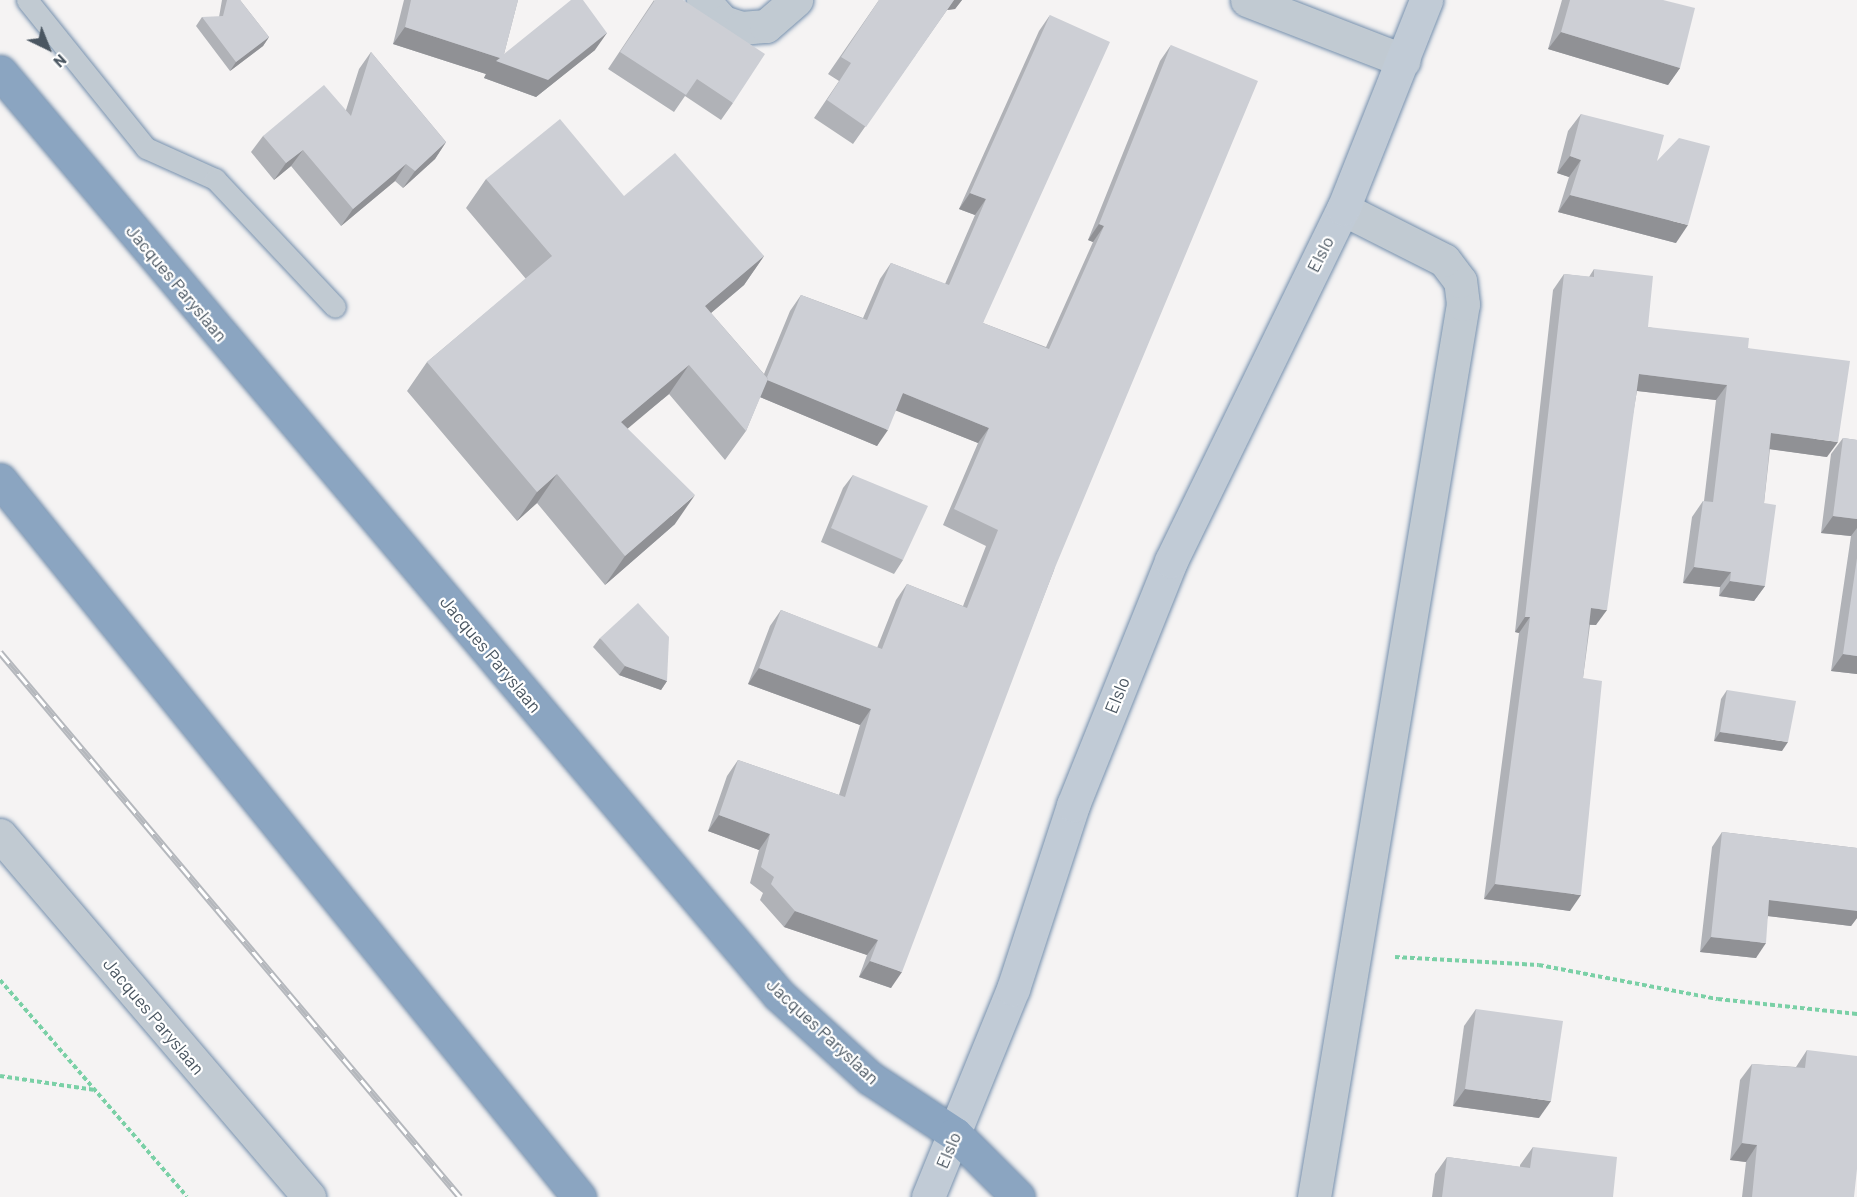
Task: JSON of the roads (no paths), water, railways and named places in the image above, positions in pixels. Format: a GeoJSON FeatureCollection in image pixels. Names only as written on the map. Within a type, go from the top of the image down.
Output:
{"type":"FeatureCollection","features":[{"type":"Feature","properties":{"kind":"highway","name":"Jacques Paryslaan"},"geometry":{"type":"LineString","coordinates":[[0,72],[779,995],[870,1078],[954,1134],[1018,1197]]}},
{"type":"Feature","properties":{"kind":"highway"},"geometry":{"type":"LineString","coordinates":[[0,480],[579,1197]]}},
{"type":"Feature","properties":{"kind":"street"},"geometry":{"type":"LineString","coordinates":[[703,0],[723,22],[741,28],[766,26],[796,1]]}},
{"type":"Feature","properties":{"kind":"street"},"geometry":{"type":"LineString","coordinates":[[1246,0],[1404,61]]}},
{"type":"Feature","properties":{"kind":"street","name":"Elslo"},"geometry":{"type":"LineString","coordinates":[[928,1197],[1012,989],[1073,805],[1171,561],[1343,209],[1404,61],[1426,0]]}},
{"type":"Feature","properties":{"kind":"street"},"geometry":{"type":"LineString","coordinates":[[1314,1197],[1463,304],[1460,281],[1443,260],[1343,209]]}},
{"type":"Feature","properties":{"kind":"street","name":"Jacques Paryslaan"},"geometry":{"type":"LineString","coordinates":[[0,835],[309,1197]]}},
{"type":"Feature","properties":{"kind":"lane"},"geometry":{"type":"LineString","coordinates":[[27,0],[146,148],[215,178],[335,307]]}},
{"type":"Feature","properties":{"kind":"railway"},"geometry":{"type":"LineString","coordinates":[[0,652],[460,1197]]}}]}
